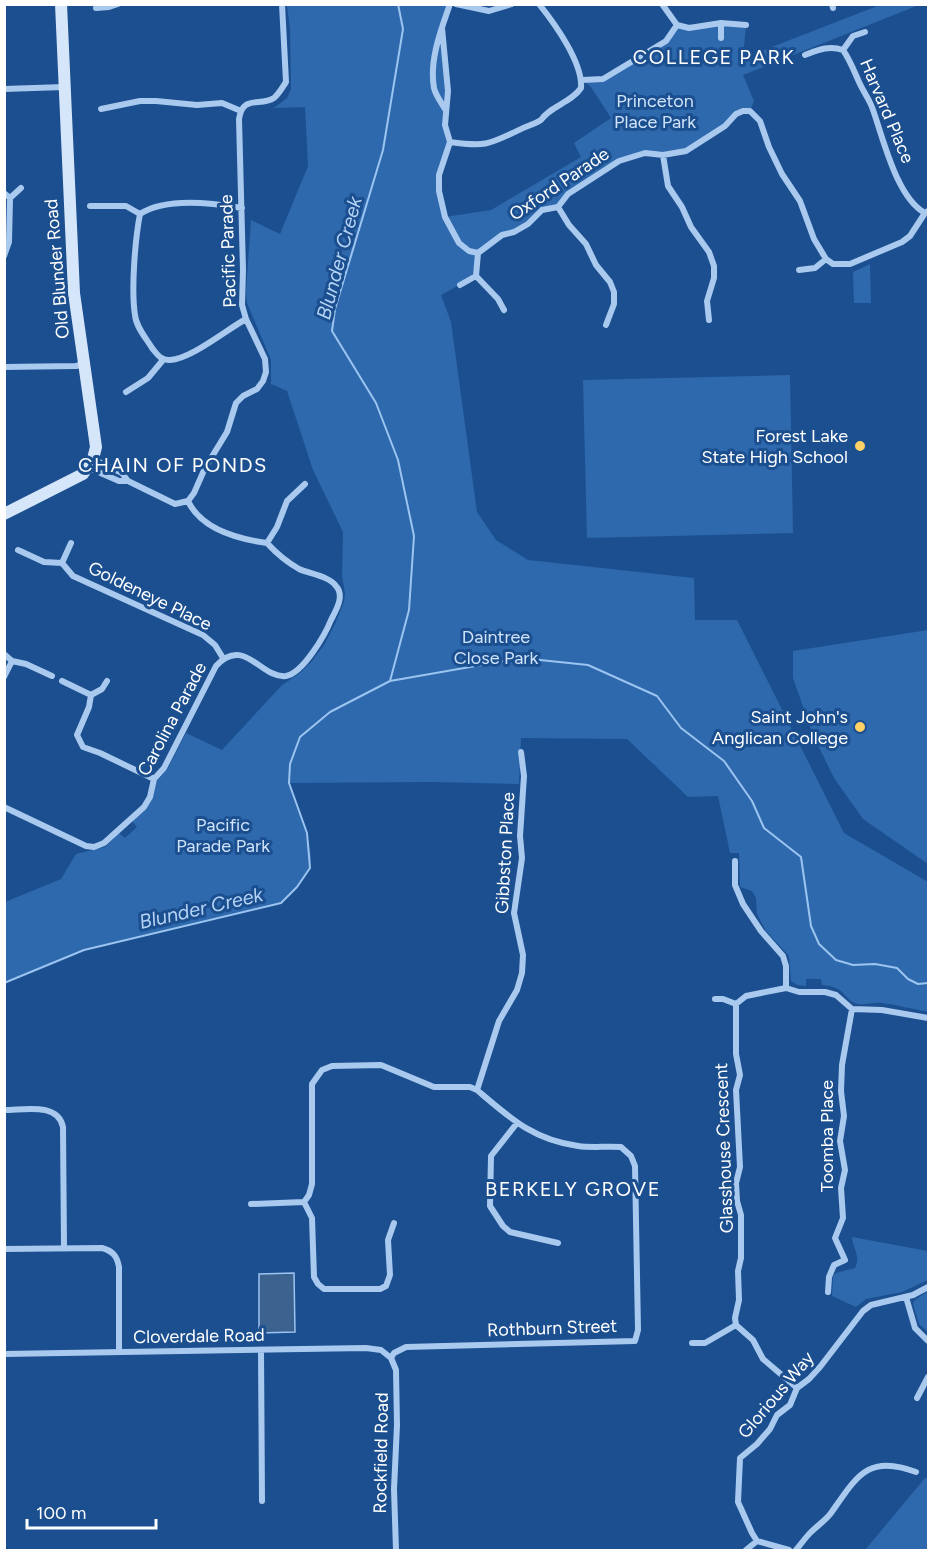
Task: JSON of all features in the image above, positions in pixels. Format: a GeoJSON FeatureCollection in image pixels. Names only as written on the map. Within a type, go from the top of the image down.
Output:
{"type":"FeatureCollection","features":[{"type":"Feature","properties":{"kind":"main road","name":"Old Blunder Road"},"geometry":{"type":"LineString","coordinates":[[61,4],[74,293],[96,447],[91,463]]}},
{"type":"Feature","properties":{"kind":"main road"},"geometry":{"type":"LineString","coordinates":[[4,514],[76,478],[91,463]]}},
{"type":"Feature","properties":{"kind":"street"},"geometry":{"type":"LineString","coordinates":[[96,8],[118,4]]}},
{"type":"Feature","properties":{"kind":"street"},"geometry":{"type":"LineString","coordinates":[[101,109],[156,101],[197,105],[222,103],[241,111],[246,104],[273,99],[286,82],[282,4]]}},
{"type":"Feature","properties":{"kind":"street"},"geometry":{"type":"LineString","coordinates":[[445,109],[434,87],[436,48],[450,4]]}},
{"type":"Feature","properties":{"kind":"street"},"geometry":{"type":"LineString","coordinates":[[456,4],[489,11],[512,4]]}},
{"type":"Feature","properties":{"kind":"street"},"geometry":{"type":"LineString","coordinates":[[450,142],[485,145],[496,142],[523,128],[532,126],[545,114],[576,95],[581,88],[579,68],[556,26],[539,4]]}},
{"type":"Feature","properties":{"kind":"street"},"geometry":{"type":"LineString","coordinates":[[662,4],[677,26],[689,28],[721,23],[746,25]]}},
{"type":"Feature","properties":{"kind":"street"},"geometry":{"type":"LineString","coordinates":[[721,23],[722,38]]}},
{"type":"Feature","properties":{"kind":"street"},"geometry":{"type":"LineString","coordinates":[[582,80],[603,79],[666,41],[677,26]]}},
{"type":"Feature","properties":{"kind":"street"},"geometry":{"type":"LineString","coordinates":[[442,28],[448,91],[445,125],[450,142],[439,175],[439,191],[445,217],[459,243],[468,251],[478,253],[476,276],[498,299],[504,310]]}},
{"type":"Feature","properties":{"kind":"street","name":"Harvard Place"},"geometry":{"type":"LineString","coordinates":[[843,50],[853,36],[865,32]]}},
{"type":"Feature","properties":{"kind":"street","name":"Harvard Place"},"geometry":{"type":"LineString","coordinates":[[805,56],[825,48],[835,47],[843,50],[849,57],[872,107],[883,143],[907,196],[915,207],[927,212]]}},
{"type":"Feature","properties":{"kind":"street"},"geometry":{"type":"LineString","coordinates":[[4,89],[64,87]]}},
{"type":"Feature","properties":{"kind":"street","name":"Pacific Parade"},"geometry":{"type":"LineString","coordinates":[[188,501],[226,432],[236,403],[243,396],[257,389],[266,372],[265,359],[246,319],[242,305],[241,111]]}},
{"type":"Feature","properties":{"kind":"street","name":"Oxford Parade"},"geometry":{"type":"LineString","coordinates":[[478,253],[502,235],[514,232],[528,224],[542,210],[558,207],[568,194],[619,161],[645,153],[663,155],[686,151],[725,126],[736,114],[750,111],[760,121],[769,147],[782,174],[800,201],[814,239],[826,260]]}},
{"type":"Feature","properties":{"kind":"street"},"geometry":{"type":"LineString","coordinates":[[663,155],[668,186],[695,233],[709,252],[714,266],[714,278],[707,302],[709,320]]}},
{"type":"Feature","properties":{"kind":"street"},"geometry":{"type":"LineString","coordinates":[[4,256],[9,242],[7,195],[21,188]]}},
{"type":"Feature","properties":{"kind":"street"},"geometry":{"type":"LineString","coordinates":[[140,214],[158,206],[206,202],[242,208]]}},
{"type":"Feature","properties":{"kind":"street"},"geometry":{"type":"LineString","coordinates":[[90,206],[126,206],[140,214]]}},
{"type":"Feature","properties":{"kind":"street"},"geometry":{"type":"LineString","coordinates":[[558,207],[569,225],[586,244],[596,265],[614,292],[614,303],[606,325]]}},
{"type":"Feature","properties":{"kind":"street"},"geometry":{"type":"LineString","coordinates":[[800,270],[815,268],[826,260],[833,264],[850,264],[902,242],[910,236],[927,212]]}},
{"type":"Feature","properties":{"kind":"street"},"geometry":{"type":"LineString","coordinates":[[140,214],[135,264],[135,316],[138,326],[163,360],[186,356],[246,319]]}},
{"type":"Feature","properties":{"kind":"street"},"geometry":{"type":"LineString","coordinates":[[460,285],[476,276]]}},
{"type":"Feature","properties":{"kind":"street"},"geometry":{"type":"LineString","coordinates":[[126,392],[148,378],[163,360]]}},
{"type":"Feature","properties":{"kind":"street"},"geometry":{"type":"LineString","coordinates":[[4,367],[85,364]]}},
{"type":"Feature","properties":{"kind":"street"},"geometry":{"type":"LineString","coordinates":[[91,463],[122,473],[128,481]]}},
{"type":"Feature","properties":{"kind":"street"},"geometry":{"type":"LineString","coordinates":[[91,463],[118,481],[128,481],[175,504],[188,501]]}},
{"type":"Feature","properties":{"kind":"street"},"geometry":{"type":"LineString","coordinates":[[267,543],[277,527],[286,501],[304,484]]}},
{"type":"Feature","properties":{"kind":"street","name":"Carolina Parade"},"geometry":{"type":"LineString","coordinates":[[4,807],[86,846],[94,847],[104,843],[144,807],[150,797],[154,779],[164,768],[216,666],[224,658],[240,655],[255,661],[276,675],[284,676],[292,674],[325,636],[339,603],[340,594],[337,586],[331,581],[298,568],[276,554],[267,543],[246,540],[201,520],[188,501]]}},
{"type":"Feature","properties":{"kind":"street","name":"Goldeneye Place"},"geometry":{"type":"LineString","coordinates":[[62,563],[71,543]]}},
{"type":"Feature","properties":{"kind":"street","name":"Goldeneye Place"},"geometry":{"type":"LineString","coordinates":[[18,550],[44,562],[62,563],[73,576],[203,635],[215,645],[224,658]]}},
{"type":"Feature","properties":{"kind":"street"},"geometry":{"type":"LineString","coordinates":[[4,654],[12,661],[26,664],[52,676]]}},
{"type":"Feature","properties":{"kind":"street"},"geometry":{"type":"LineString","coordinates":[[4,677],[12,661]]}},
{"type":"Feature","properties":{"kind":"street"},"geometry":{"type":"LineString","coordinates":[[62,681],[91,695]]}},
{"type":"Feature","properties":{"kind":"street"},"geometry":{"type":"LineString","coordinates":[[91,695],[102,689],[107,681]]}},
{"type":"Feature","properties":{"kind":"street"},"geometry":{"type":"LineString","coordinates":[[91,695],[89,707],[77,735],[83,747],[154,779]]}},
{"type":"Feature","properties":{"kind":"street","name":"Gibbston Place"},"geometry":{"type":"LineString","coordinates":[[477,1090],[499,1021],[517,990],[522,973],[523,955],[514,913],[522,858],[520,836],[524,776],[521,752]]}},
{"type":"Feature","properties":{"kind":"street"},"geometry":{"type":"LineString","coordinates":[[735,861],[735,885],[743,904],[761,931],[783,956],[786,966],[786,988]]}},
{"type":"Feature","properties":{"kind":"street"},"geometry":{"type":"LineString","coordinates":[[715,999],[723,999],[736,1004],[746,996],[786,988],[799,992],[825,992],[836,995],[852,1009],[882,1010],[928,1018]]}},
{"type":"Feature","properties":{"kind":"street","name":"Glasshouse Crescent"},"geometry":{"type":"LineString","coordinates":[[736,1004],[736,1054],[740,1075],[735,1090],[740,1167],[737,1192],[741,1215],[741,1258],[736,1325]]}},
{"type":"Feature","properties":{"kind":"street","name":"Toomba Place"},"geometry":{"type":"LineString","coordinates":[[828,1292],[829,1277],[834,1265],[845,1260],[835,1238],[843,1218],[841,1188],[845,1170],[840,1141],[844,1116],[841,1091],[842,1065],[852,1009]]}},
{"type":"Feature","properties":{"kind":"street"},"geometry":{"type":"LineString","coordinates":[[304,1202],[312,1184],[311,1091],[315,1079],[322,1070],[332,1066],[381,1065],[434,1087],[470,1087],[477,1090]]}},
{"type":"Feature","properties":{"kind":"street","name":"Rothburn Street"},"geometry":{"type":"LineString","coordinates":[[390,1358],[394,1353],[406,1347],[635,1341],[638,1330],[636,1197],[635,1166],[631,1156],[621,1147],[580,1147],[536,1134],[517,1123],[477,1090]]}},
{"type":"Feature","properties":{"kind":"street"},"geometry":{"type":"LineString","coordinates":[[4,1110],[45,1110],[55,1113],[61,1119],[63,1127],[64,1248]]}},
{"type":"Feature","properties":{"kind":"street"},"geometry":{"type":"LineString","coordinates":[[517,1123],[491,1156],[490,1206],[503,1226],[510,1232],[558,1243]]}},
{"type":"Feature","properties":{"kind":"street"},"geometry":{"type":"LineString","coordinates":[[251,1204],[304,1202]]}},
{"type":"Feature","properties":{"kind":"street"},"geometry":{"type":"LineString","coordinates":[[304,1202],[312,1218],[314,1277],[324,1288],[380,1289],[386,1286],[390,1275],[388,1240],[394,1224]]}},
{"type":"Feature","properties":{"kind":"street"},"geometry":{"type":"LineString","coordinates":[[4,1249],[102,1248],[112,1252],[118,1260],[119,1352]]}},
{"type":"Feature","properties":{"kind":"street","name":"Glorious Way"},"geometry":{"type":"LineString","coordinates":[[758,1540],[752,1533],[738,1502],[740,1458],[770,1429],[777,1415],[790,1405],[797,1388],[820,1367],[863,1311],[871,1305],[906,1297],[928,1287]]}},
{"type":"Feature","properties":{"kind":"street"},"geometry":{"type":"LineString","coordinates":[[906,1297],[915,1328],[928,1341]]}},
{"type":"Feature","properties":{"kind":"street"},"geometry":{"type":"LineString","coordinates":[[692,1343],[705,1343],[736,1325],[753,1340],[763,1359],[797,1388]]}},
{"type":"Feature","properties":{"kind":"street","name":"Cloverdale Road"},"geometry":{"type":"LineString","coordinates":[[4,1354],[366,1348],[381,1350],[390,1358]]}},
{"type":"Feature","properties":{"kind":"street"},"geometry":{"type":"LineString","coordinates":[[261,1350],[262,1501]]}},
{"type":"Feature","properties":{"kind":"street","name":"Rockfield Road"},"geometry":{"type":"LineString","coordinates":[[390,1358],[396,1370],[398,1425],[394,1489],[396,1551]]}},
{"type":"Feature","properties":{"kind":"street"},"geometry":{"type":"LineString","coordinates":[[917,1398],[928,1377]]}},
{"type":"Feature","properties":{"kind":"street"},"geometry":{"type":"LineString","coordinates":[[796,1551],[808,1534],[830,1514],[861,1473],[873,1468],[898,1466],[916,1472]]}},
{"type":"Feature","properties":{"kind":"street"},"geometry":{"type":"LineString","coordinates":[[746,1551],[758,1540],[789,1551]]}},
{"type":"Feature","properties":{"kind":"green space"},"geometry":{"type":"Polygon","coordinates":[[[287,5],[450,5],[442,28],[447,71],[445,109],[450,142],[439,175],[445,217],[491,210],[581,157],[574,143],[611,118],[591,87],[582,80],[603,79],[666,41],[677,25],[689,28],[721,23],[746,25],[743,58],[880,5],[919,5],[743,75],[754,101],[750,111],[743,111],[725,126],[686,151],[632,156],[568,194],[558,207],[542,210],[528,224],[502,235],[478,253],[476,276],[441,295],[451,322],[477,512],[496,540],[528,560],[694,578],[695,620],[737,620],[844,833],[928,882],[928,1012],[882,1003],[858,1004],[849,1000],[836,988],[822,985],[821,979],[806,979],[806,986],[797,985],[791,981],[789,956],[766,931],[757,914],[756,898],[752,891],[740,887],[739,853],[730,853],[718,796],[688,797],[627,739],[521,738],[519,784],[289,783],[308,839],[311,861],[304,879],[281,903],[84,950],[5,983],[5,902],[61,879],[76,854],[105,847],[119,833],[125,838],[137,827],[132,821],[156,782],[168,768],[186,733],[222,750],[282,685],[300,673],[312,661],[324,645],[344,602],[343,532],[313,470],[287,391],[271,384],[271,360],[247,303],[251,220],[280,234],[308,166],[305,107],[274,108],[287,98],[291,89],[290,29],[287,5]]]}},
{"type":"Feature","properties":{"kind":"green space"},"geometry":{"type":"Polygon","coordinates":[[[870,264],[871,303],[854,303],[853,272],[870,264]]]}},
{"type":"Feature","properties":{"kind":"green space"},"geometry":{"type":"Polygon","coordinates":[[[790,375],[793,533],[587,538],[583,380],[790,375]]]}},
{"type":"Feature","properties":{"kind":"green space","name":"Saint John's Anglican College"},"geometry":{"type":"Polygon","coordinates":[[[928,630],[928,864],[863,819],[834,778],[813,735],[793,678],[793,651],[928,630]]]}},
{"type":"Feature","properties":{"kind":"green space"},"geometry":{"type":"Polygon","coordinates":[[[852,1237],[928,1251],[928,1280],[902,1292],[866,1299],[856,1307],[832,1296],[833,1276],[855,1268],[857,1263],[852,1237]]]}},
{"type":"Feature","properties":{"kind":"green space"},"geometry":{"type":"Polygon","coordinates":[[[928,1291],[928,1332],[919,1324],[913,1304],[928,1291]]]}},
{"type":"Feature","properties":{"kind":"green space"},"geometry":{"type":"Polygon","coordinates":[[[925,1478],[928,1478],[928,1550],[865,1550],[925,1478]]]}},
{"type":"Feature","properties":{"kind":"shaded area"},"geometry":{"type":"Polygon","coordinates":[[[294,1273],[295,1332],[259,1333],[259,1274],[294,1273]]]}},
{"type":"Feature","properties":{"kind":"waterway","name":"Blunder Creek"},"geometry":{"type":"LineString","coordinates":[[4,983],[84,950],[281,903],[297,887],[310,868],[307,833],[289,783],[290,764],[300,737],[330,712],[390,681],[409,610],[414,536],[398,460],[376,403],[332,331],[335,309],[383,150],[403,29],[398,4]]}},
{"type":"Feature","properties":{"kind":"waterway"},"geometry":{"type":"LineString","coordinates":[[390,681],[521,658],[588,665],[657,696],[681,728],[724,761],[752,801],[764,828],[801,857],[811,926],[819,944],[836,960],[853,965],[875,964],[897,968],[908,979],[918,984],[928,983]]}},
{"type":"Feature","properties":{"kind":"place","name":"Forest Lake State High School"},"geometry":{"type":"Point","coordinates":[860,446]}},
{"type":"Feature","properties":{"kind":"place","name":"Saint John's Anglican College"},"geometry":{"type":"Point","coordinates":[860,727]}},
{"type":"Feature","properties":{"kind":"district","name":"COLLEGE PARK"},"geometry":{"type":"Point","coordinates":[714,57]}},
{"type":"Feature","properties":{"kind":"district","name":"CHAIN OF PONDS"},"geometry":{"type":"Point","coordinates":[173,465]}},
{"type":"Feature","properties":{"kind":"district","name":"BERKELY GROVE"},"geometry":{"type":"Point","coordinates":[573,1189]}},
{"type":"Feature","properties":{"kind":"park label","name":"Princeton Place Park"},"geometry":{"type":"Point","coordinates":[655,111]}},
{"type":"Feature","properties":{"kind":"park label","name":"Daintree Close Park"},"geometry":{"type":"Point","coordinates":[496,647]}},
{"type":"Feature","properties":{"kind":"park label","name":"Pacific Parade Park"},"geometry":{"type":"Point","coordinates":[223,835]}}]}
